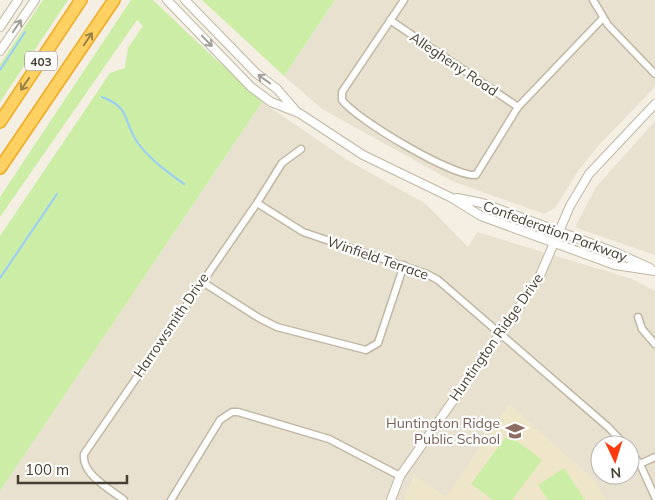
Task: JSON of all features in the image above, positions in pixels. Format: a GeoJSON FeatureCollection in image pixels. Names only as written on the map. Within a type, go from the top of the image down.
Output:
{"type":"FeatureCollection","features":[{"type":"Feature","properties":{"kind":"highway","name":"403"},"geometry":{"type":"LineString","coordinates":[[0,122],[81,0]]}},
{"type":"Feature","properties":{"kind":"highway","name":"403"},"geometry":{"type":"LineString","coordinates":[[0,168],[114,0]]}},
{"type":"Feature","properties":{"kind":"street"},"geometry":{"type":"LineString","coordinates":[[0,27],[18,0]]}},
{"type":"Feature","properties":{"kind":"street"},"geometry":{"type":"LineString","coordinates":[[0,51],[35,0]]}},
{"type":"Feature","properties":{"kind":"street","name":"Confederation Parkway"},"geometry":{"type":"LineString","coordinates":[[185,0],[256,73],[277,89],[298,114]]}},
{"type":"Feature","properties":{"kind":"street"},"geometry":{"type":"LineString","coordinates":[[404,0],[342,92],[342,100],[348,108],[433,160],[467,176],[476,175],[481,169],[488,153],[518,107],[603,18]]}},
{"type":"Feature","properties":{"kind":"street"},"geometry":{"type":"LineString","coordinates":[[593,0],[603,18],[655,74]]}},
{"type":"Feature","properties":{"kind":"street","name":"Confederation Parkway"},"geometry":{"type":"LineString","coordinates":[[170,3],[251,87],[271,102],[298,114],[363,155],[452,198],[481,216],[615,265],[655,270]]}},
{"type":"Feature","properties":{"kind":"street","name":"Allegheny Road"},"geometry":{"type":"LineString","coordinates":[[390,20],[518,107]]}},
{"type":"Feature","properties":{"kind":"street","name":"Huntington Ridge Drive"},"geometry":{"type":"LineString","coordinates":[[391,500],[400,476],[538,280],[570,206],[589,174],[655,104]]}},
{"type":"Feature","properties":{"kind":"street","name":"Harrowsmith Drive"},"geometry":{"type":"LineString","coordinates":[[124,500],[90,472],[83,460],[84,454],[201,281],[257,203],[282,163],[301,149]]}},
{"type":"Feature","properties":{"kind":"street","name":"Confederation Parkway"},"geometry":{"type":"LineString","coordinates":[[452,198],[482,203],[655,270]]}},
{"type":"Feature","properties":{"kind":"street","name":"Winfield Terrace"},"geometry":{"type":"LineString","coordinates":[[257,203],[303,232],[404,266],[438,280],[500,332],[614,435]]}},
{"type":"Feature","properties":{"kind":"street"},"geometry":{"type":"LineString","coordinates":[[201,281],[259,318],[277,327],[366,350],[378,343],[404,266]]}},
{"type":"Feature","properties":{"kind":"street"},"geometry":{"type":"LineString","coordinates":[[638,317],[642,329],[655,344]]}},
{"type":"Feature","properties":{"kind":"street"},"geometry":{"type":"LineString","coordinates":[[171,500],[220,420],[232,412],[238,412],[329,439],[400,476]]}},
{"type":"Feature","properties":{"kind":"street"},"geometry":{"type":"LineString","coordinates":[[655,457],[640,464],[655,497]]}},
{"type":"Feature","properties":{"kind":"shaded area"},"geometry":{"type":"Polygon","coordinates":[[[335,0],[655,0],[655,87],[599,145],[578,171],[555,208],[544,214],[452,181],[322,109],[284,76],[335,0]]]}},
{"type":"Feature","properties":{"kind":"shaded area"},"geometry":{"type":"Polygon","coordinates":[[[262,102],[347,160],[426,204],[468,247],[477,232],[632,279],[655,291],[655,500],[0,500],[0,491],[262,102]]]}},
{"type":"Feature","properties":{"kind":"shaded area"},"geometry":{"type":"Polygon","coordinates":[[[655,121],[655,255],[577,228],[576,225],[596,187],[655,121]]]}},
{"type":"Feature","properties":{"kind":"shaded area","name":"Huntington Ridge Public School"},"geometry":{"type":"Polygon","coordinates":[[[509,404],[590,477],[590,485],[597,485],[606,500],[404,500],[414,475],[446,497],[509,404]]]}},
{"type":"Feature","properties":{"kind":"green space"},"geometry":{"type":"Polygon","coordinates":[[[43,0],[68,0],[0,102],[0,64],[43,0]]]}},
{"type":"Feature","properties":{"kind":"green space"},"geometry":{"type":"Polygon","coordinates":[[[131,0],[153,0],[214,58],[261,96],[262,102],[0,491],[0,236],[110,73],[125,68],[128,48],[143,26],[137,20],[0,217],[0,197],[131,0]]]}},
{"type":"Feature","properties":{"kind":"green space"},"geometry":{"type":"Polygon","coordinates":[[[202,0],[335,0],[284,76],[202,0]]]}},
{"type":"Feature","properties":{"kind":"green space"},"geometry":{"type":"Polygon","coordinates":[[[508,434],[542,460],[512,500],[493,500],[471,484],[508,434]]]}},
{"type":"Feature","properties":{"kind":"green space"},"geometry":{"type":"Polygon","coordinates":[[[564,468],[585,500],[548,500],[538,485],[564,468]]]}},
{"type":"Feature","properties":{"kind":"waterway"},"geometry":{"type":"LineString","coordinates":[[0,70],[25,32]]}},
{"type":"Feature","properties":{"kind":"waterway"},"geometry":{"type":"LineString","coordinates":[[102,97],[112,101],[122,111],[133,135],[148,155],[184,184]]}},
{"type":"Feature","properties":{"kind":"waterway"},"geometry":{"type":"LineString","coordinates":[[0,278],[57,194]]}},
{"type":"Feature","properties":{"kind":"place","name":"Huntington Ridge Public School"},"geometry":{"type":"Point","coordinates":[515,431]}}]}
